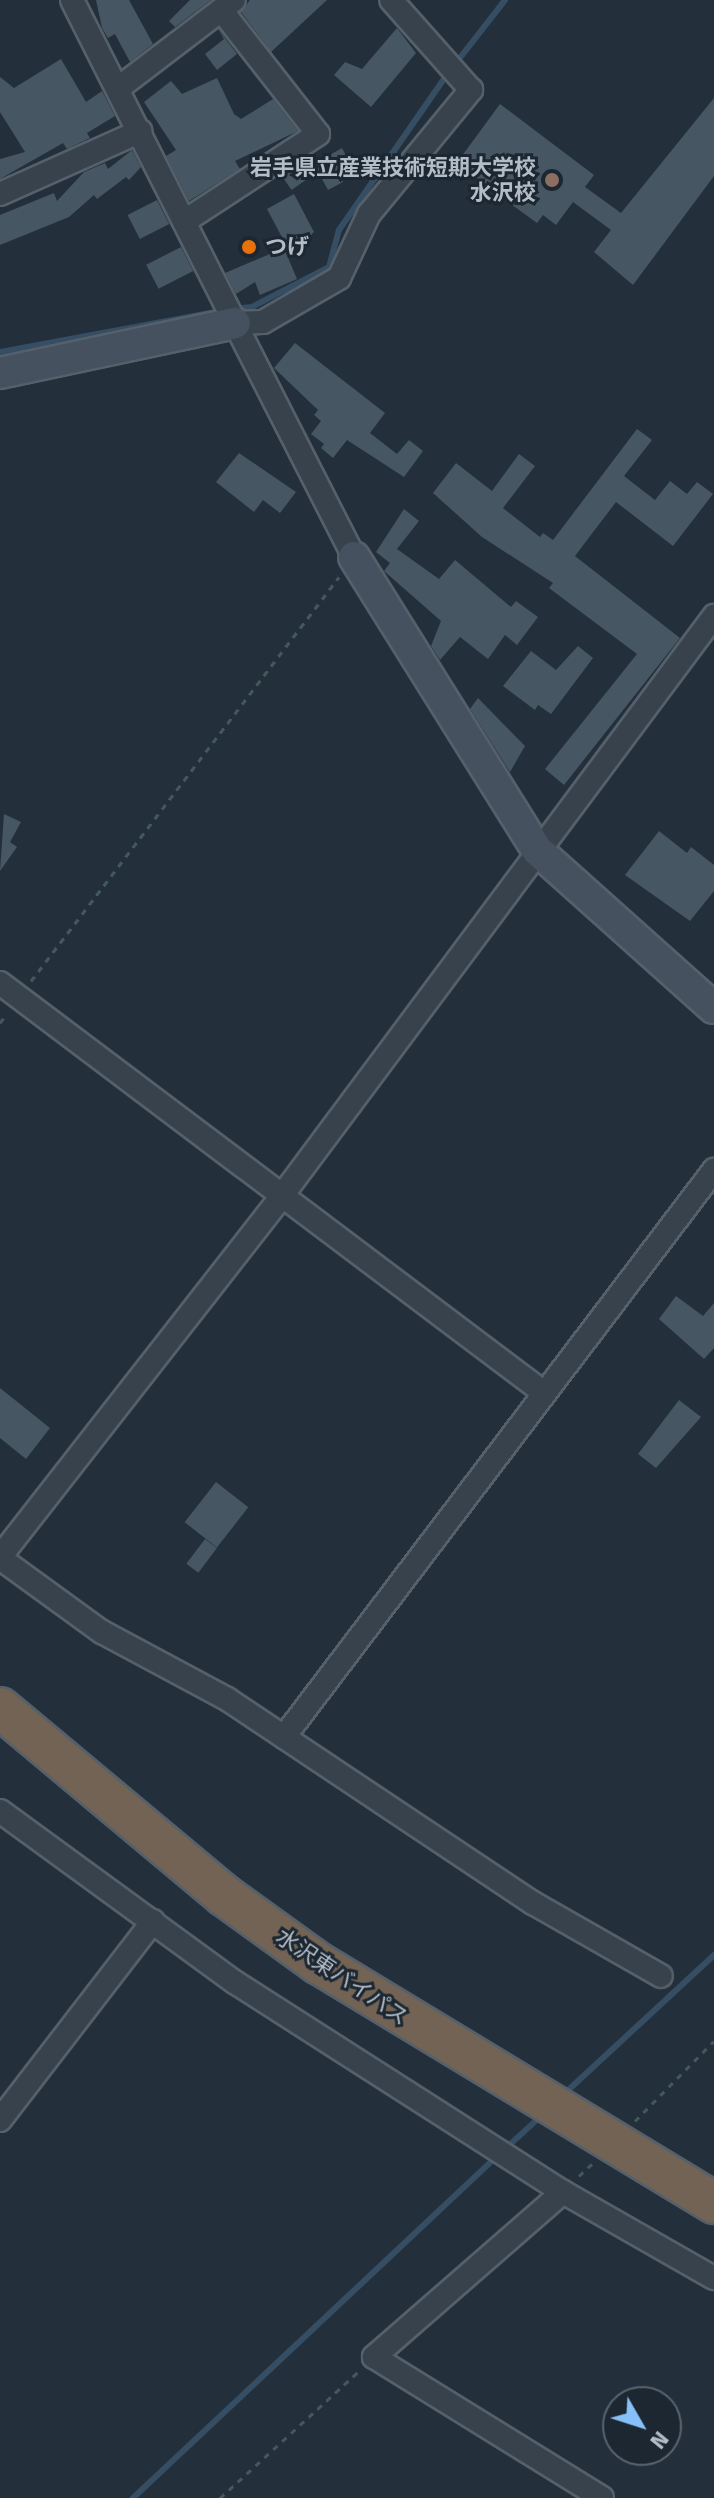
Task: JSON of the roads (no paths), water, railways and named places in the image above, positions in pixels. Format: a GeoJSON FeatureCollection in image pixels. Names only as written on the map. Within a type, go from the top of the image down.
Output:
{"type":"FeatureCollection","features":[{"type":"Feature","properties":{"kind":"highway","name":"水沢東バイパス"},"geometry":{"type":"LineString","coordinates":[[0,1708],[237,1904],[408,2022],[714,2203]]}},
{"type":"Feature","properties":{"kind":"street"},"geometry":{"type":"LineString","coordinates":[[72,0],[120,87],[354,557],[537,850],[714,1008]]}},
{"type":"Feature","properties":{"kind":"street"},"geometry":{"type":"LineString","coordinates":[[0,373],[235,323],[263,322],[339,278],[369,214],[471,90],[391,0]]}},
{"type":"Feature","properties":{"kind":"street"},"geometry":{"type":"LineString","coordinates":[[120,87],[228,5],[318,134],[185,221]]}},
{"type":"Feature","properties":{"kind":"street"},"geometry":{"type":"LineString","coordinates":[[0,194],[141,131]]}},
{"type":"Feature","properties":{"kind":"street"},"geometry":{"type":"LineString","coordinates":[[661,1976],[533,1903],[227,1699],[102,1632],[0,1558],[281,1197],[714,616]]}},
{"type":"Feature","properties":{"kind":"street"},"geometry":{"type":"LineString","coordinates":[[0,983],[544,1393]]}},
{"type":"Feature","properties":{"kind":"street"},"geometry":{"type":"LineString","coordinates":[[284,1737],[714,1170]]}},
{"type":"Feature","properties":{"kind":"street"},"geometry":{"type":"LineString","coordinates":[[0,1811],[236,1983],[473,2131],[563,2192],[714,2278]]}},
{"type":"Feature","properties":{"kind":"street"},"geometry":{"type":"LineString","coordinates":[[0,2120],[153,1921]]}},
{"type":"Feature","properties":{"kind":"street"},"geometry":{"type":"LineString","coordinates":[[563,2192],[374,2357],[602,2498]]}},
{"type":"Feature","properties":{"kind":"waterway"},"geometry":{"type":"LineString","coordinates":[[456,63],[505,0]]}},
{"type":"Feature","properties":{"kind":"waterway"},"geometry":{"type":"LineString","coordinates":[[233,309],[252,307],[329,267],[339,230],[449,72]]}},
{"type":"Feature","properties":{"kind":"waterway"},"geometry":{"type":"LineString","coordinates":[[0,352],[222,311]]}},
{"type":"Feature","properties":{"kind":"waterway"},"geometry":{"type":"LineString","coordinates":[[564,2094],[714,1955]]}},
{"type":"Feature","properties":{"kind":"waterway"},"geometry":{"type":"LineString","coordinates":[[505,2149],[541,2116]]}},
{"type":"Feature","properties":{"kind":"waterway"},"geometry":{"type":"LineString","coordinates":[[133,2498],[497,2156]]}},
{"type":"Feature","properties":{"kind":"place","name":"岩手県立産業技術短期大学校 水沢校"},"geometry":{"type":"Point","coordinates":[552,180]}},
{"type":"Feature","properties":{"kind":"place","name":"つげ"},"geometry":{"type":"Point","coordinates":[249,247]}}]}
